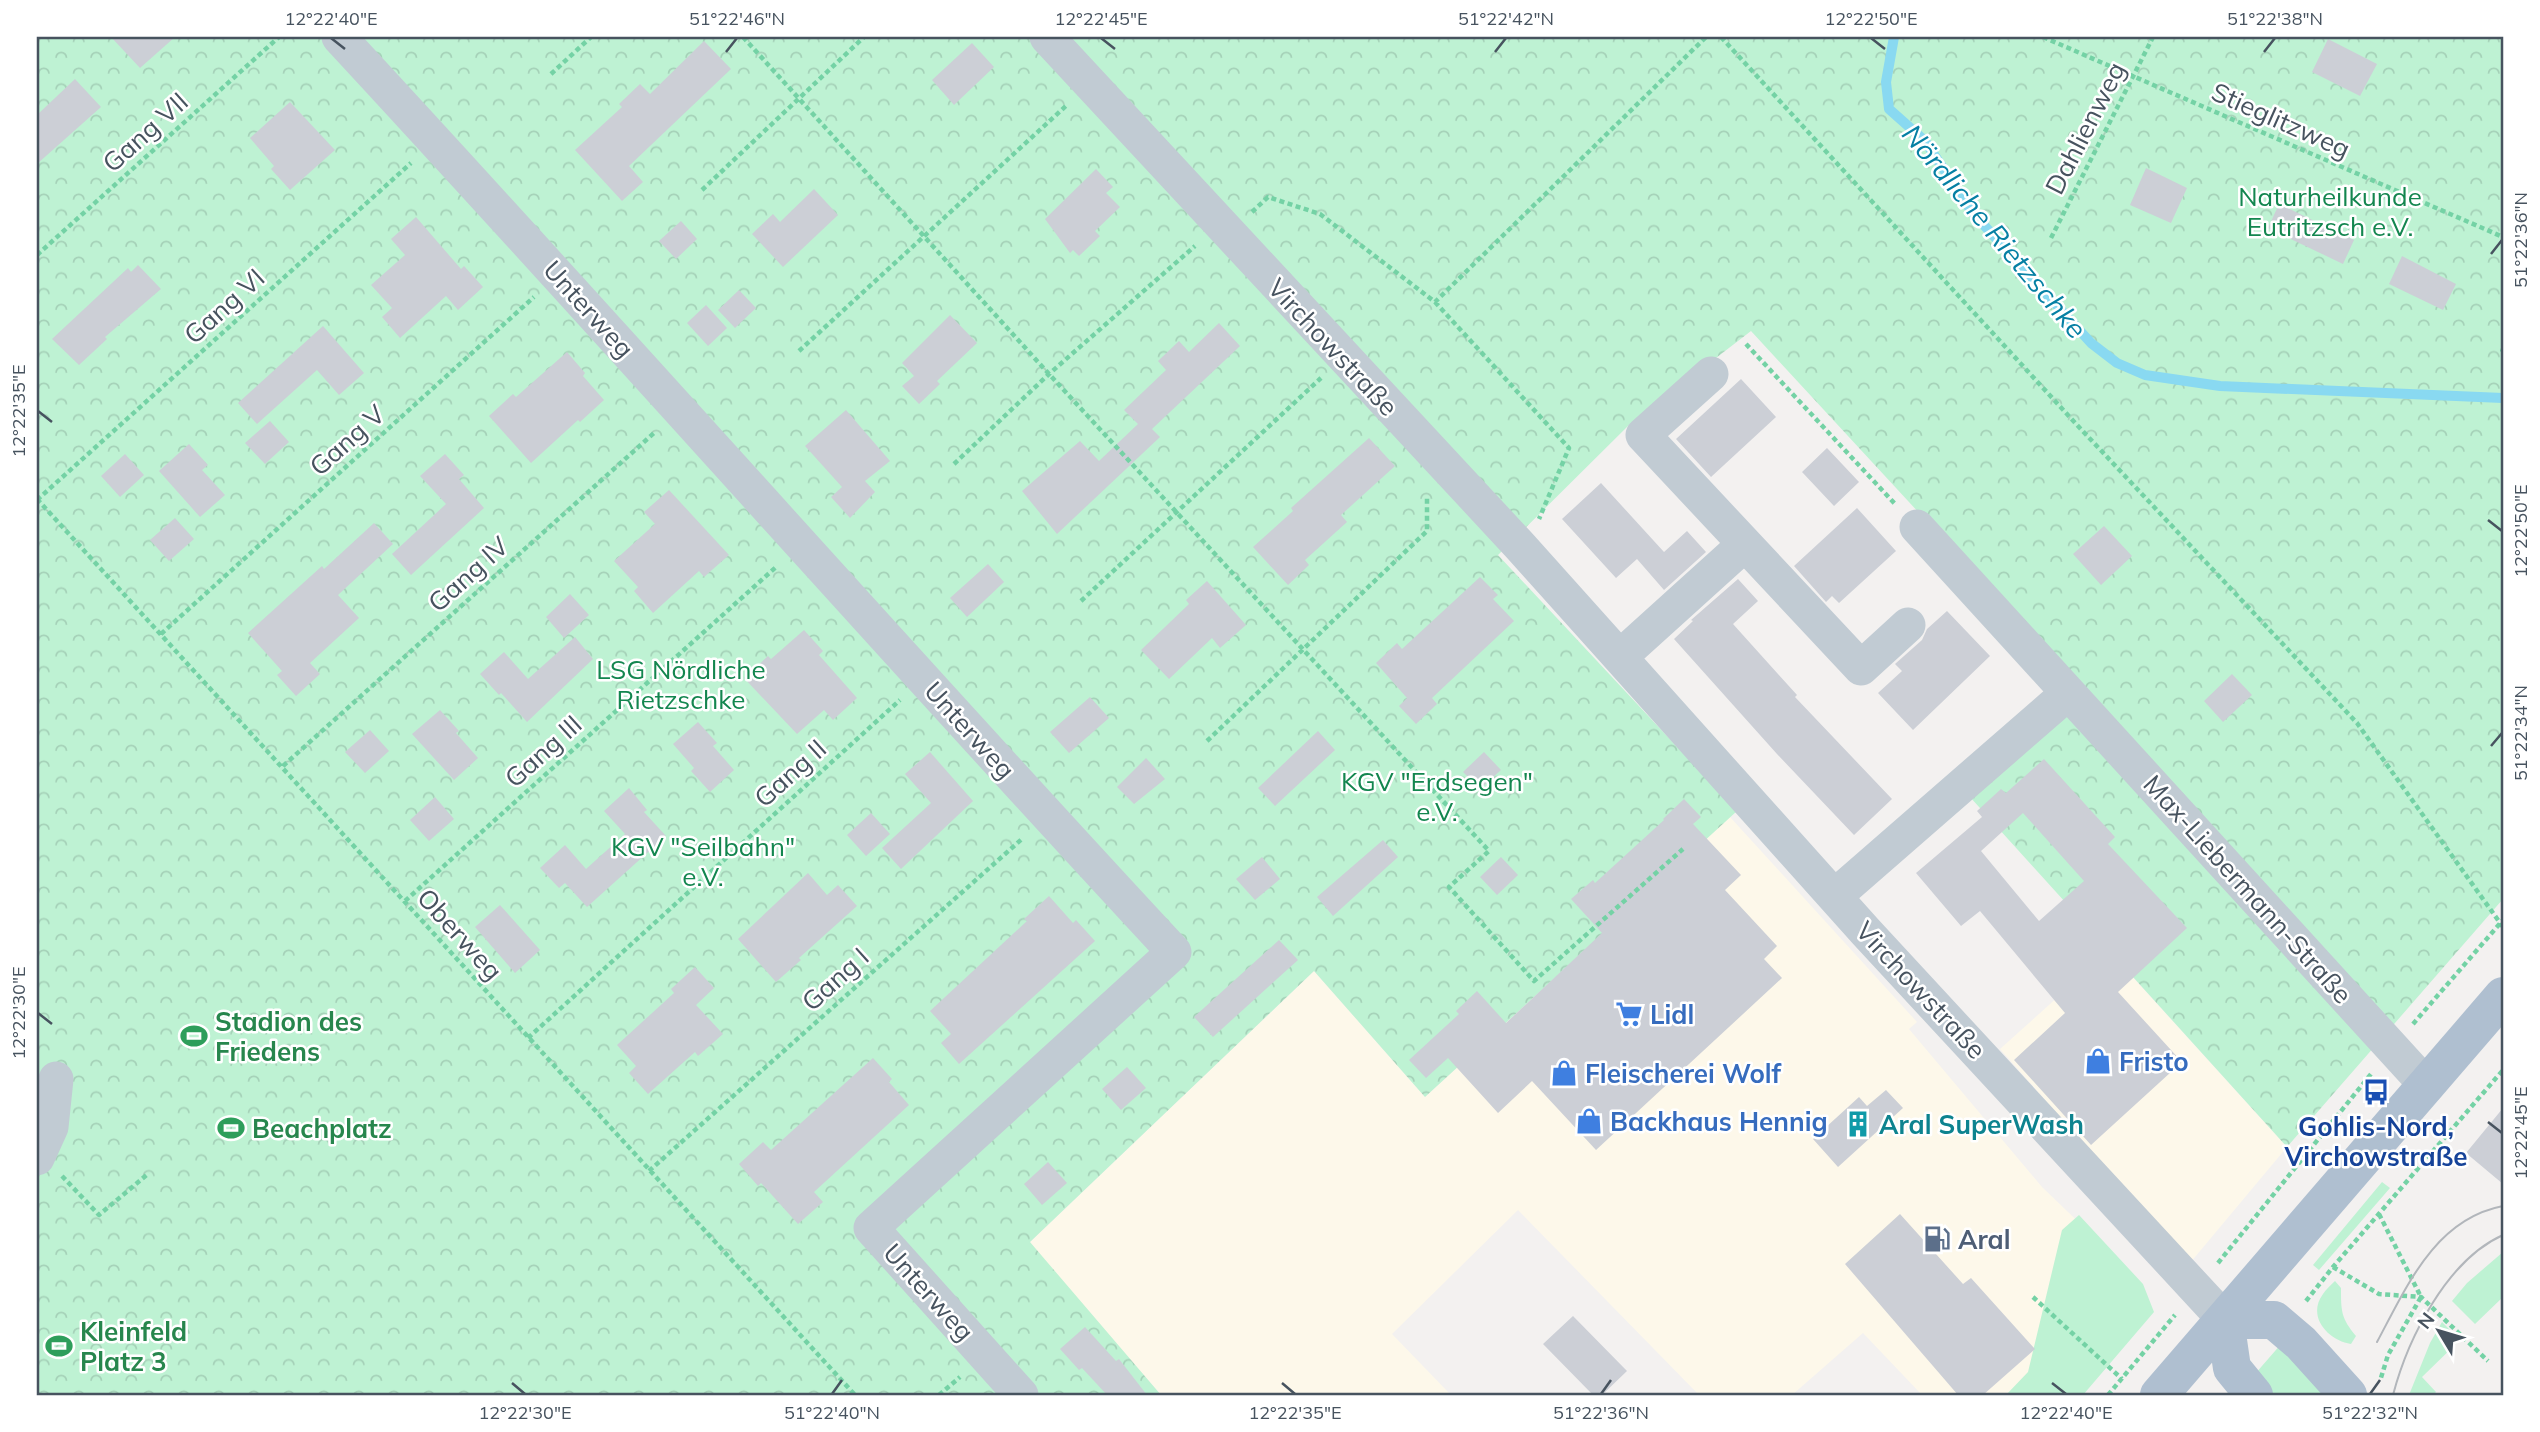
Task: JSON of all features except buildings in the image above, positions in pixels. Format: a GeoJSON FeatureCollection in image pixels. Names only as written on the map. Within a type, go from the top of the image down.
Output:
{"type":"FeatureCollection","features":[{"type":"Feature","properties":{"kind":"main road"},"geometry":{"type":"LineString","coordinates":[[2159,1395],[2427,1086],[2498,1012]]}},
{"type":"Feature","properties":{"kind":"main road"},"geometry":{"type":"LineString","coordinates":[[2225,1320],[2274,1320],[2363,1390]]}},
{"type":"Feature","properties":{"kind":"main road"},"geometry":{"type":"LineString","coordinates":[[2225,1320],[2232,1368],[2254,1395]]}},
{"type":"Feature","properties":{"kind":"street","name":"Unterweg"},"geometry":{"type":"LineString","coordinates":[[340,37],[1047,816],[1174,952],[871,1228],[1021,1395]]}},
{"type":"Feature","properties":{"kind":"street","name":"Virchowstraße"},"geometry":{"type":"LineString","coordinates":[[1046,37],[1214,237],[1426,447],[1520,546],[1835,896],[2225,1320]]}},
{"type":"Feature","properties":{"kind":"street"},"geometry":{"type":"LineString","coordinates":[[1711,374],[1643,435],[1861,668],[1908,625]]}},
{"type":"Feature","properties":{"kind":"street","name":"Max-Liebermann-Straße"},"geometry":{"type":"LineString","coordinates":[[1917,527],[2427,1086]]}},
{"type":"Feature","properties":{"kind":"street"},"geometry":{"type":"LineString","coordinates":[[1620,656],[1745,544]]}},
{"type":"Feature","properties":{"kind":"street"},"geometry":{"type":"LineString","coordinates":[[1835,896],[2068,693]]}},
{"type":"Feature","properties":{"kind":"street"},"geometry":{"type":"LineString","coordinates":[[46,1163],[56,1079]]}},
{"type":"Feature","properties":{"kind":"path","name":"Gang VII"},"geometry":{"type":"LineString","coordinates":[[37,255],[279,37]]}},
{"type":"Feature","properties":{"kind":"path"},"geometry":{"type":"LineString","coordinates":[[551,74],[590,37]]}},
{"type":"Feature","properties":{"kind":"path"},"geometry":{"type":"LineString","coordinates":[[743,37],[1049,374],[1489,850],[1449,887],[1534,981],[1683,849]]}},
{"type":"Feature","properties":{"kind":"path"},"geometry":{"type":"LineString","coordinates":[[702,190],[864,37]]}},
{"type":"Feature","properties":{"kind":"path"},"geometry":{"type":"LineString","coordinates":[[1435,302],[1706,37]]}},
{"type":"Feature","properties":{"kind":"path"},"geometry":{"type":"LineString","coordinates":[[1721,37],[2078,426],[2357,723],[2503,927]]}},
{"type":"Feature","properties":{"kind":"path","name":"Stieglitzweg"},"geometry":{"type":"LineString","coordinates":[[2043,37],[2503,237]]}},
{"type":"Feature","properties":{"kind":"path","name":"Dahlienweg"},"geometry":{"type":"LineString","coordinates":[[2051,237],[2153,37]]}},
{"type":"Feature","properties":{"kind":"path"},"geometry":{"type":"LineString","coordinates":[[799,351],[1071,101]]}},
{"type":"Feature","properties":{"kind":"path","name":"Gang VI"},"geometry":{"type":"LineString","coordinates":[[37,499],[436,141]]}},
{"type":"Feature","properties":{"kind":"path"},"geometry":{"type":"LineString","coordinates":[[954,464],[1049,374],[1214,237],[1268,197],[1320,214],[1435,302],[1569,449],[1532,536],[1520,546]]}},
{"type":"Feature","properties":{"kind":"path","name":"Gang V"},"geometry":{"type":"LineString","coordinates":[[161,634],[558,275]]}},
{"type":"Feature","properties":{"kind":"path"},"geometry":{"type":"LineString","coordinates":[[1746,344],[1917,527]]}},
{"type":"Feature","properties":{"kind":"path"},"geometry":{"type":"LineString","coordinates":[[1081,601],[1324,375]]}},
{"type":"Feature","properties":{"kind":"path","name":"Gang IV"},"geometry":{"type":"LineString","coordinates":[[282,766],[680,410]]}},
{"type":"Feature","properties":{"kind":"path"},"geometry":{"type":"LineString","coordinates":[[1207,741],[1427,531],[1426,447]]}},
{"type":"Feature","properties":{"kind":"path","name":"Oberweg"},"geometry":{"type":"LineString","coordinates":[[37,499],[855,1395]]}},
{"type":"Feature","properties":{"kind":"path","name":"Gang III"},"geometry":{"type":"LineString","coordinates":[[405,901],[802,544]]}},
{"type":"Feature","properties":{"kind":"path","name":"Gang II"},"geometry":{"type":"LineString","coordinates":[[527,1038],[924,678]]}},
{"type":"Feature","properties":{"kind":"path","name":"Gang I"},"geometry":{"type":"LineString","coordinates":[[649,1171],[1047,816]]}},
{"type":"Feature","properties":{"kind":"path"},"geometry":{"type":"LineString","coordinates":[[2316,1287],[2503,1070]]}},
{"type":"Feature","properties":{"kind":"path"},"geometry":{"type":"LineString","coordinates":[[46,1163],[99,1215],[149,1173]]}},
{"type":"Feature","properties":{"kind":"path"},"geometry":{"type":"LineString","coordinates":[[2379,1214],[2421,1297],[2488,1361]]}},
{"type":"Feature","properties":{"kind":"path"},"geometry":{"type":"LineString","coordinates":[[2108,1395],[2246,1230]]}},
{"type":"Feature","properties":{"kind":"path"},"geometry":{"type":"LineString","coordinates":[[2333,1267],[2379,1294],[2421,1297]]}},
{"type":"Feature","properties":{"kind":"path"},"geometry":{"type":"LineString","coordinates":[[2032,1297],[2122,1379]]}},
{"type":"Feature","properties":{"kind":"path"},"geometry":{"type":"LineString","coordinates":[[2363,1390],[2388,1355],[2421,1297]]}},
{"type":"Feature","properties":{"kind":"shaded area"},"geometry":{"type":"Polygon","coordinates":[[[1730,817],[1917,1022],[1909,1029],[2042,1187],[2143,1284],[2083,1395],[1922,1395],[1863,1333],[1792,1395],[1699,1395],[1518,1210],[1392,1334],[1451,1395],[1161,1395],[1029,1243],[1314,971],[1425,1097],[1730,817]]]}},
{"type":"Feature","properties":{"kind":"shaded area"},"geometry":{"type":"Polygon","coordinates":[[[2109,951],[2287,1147],[2190,1263],[2000,1049],[2109,951]]]}},
{"type":"Feature","properties":{"kind":"green space","name":"LSG Nördliche Rietzschke"},"geometry":{"type":"Polygon","coordinates":[[[37,37],[2503,37],[2503,899],[2287,1147],[1951,776],[2066,672],[1751,331],[1629,425],[1498,555],[1737,811],[1425,1097],[1314,971],[1030,1242],[1161,1395],[37,1395],[37,37]]]}},
{"type":"Feature","properties":{"kind":"green space"},"geometry":{"type":"Polygon","coordinates":[[[2382,1182],[2390,1188],[2319,1270],[2313,1265],[2382,1182]]]}},
{"type":"Feature","properties":{"kind":"green space"},"geometry":{"type":"Polygon","coordinates":[[[2079,1215],[2143,1284],[2154,1312],[2083,1395],[2006,1395],[2028,1372],[2062,1230],[2079,1215]]]}},
{"type":"Feature","properties":{"kind":"green space"},"geometry":{"type":"Polygon","coordinates":[[[2503,1252],[2503,1297],[2475,1324],[2452,1301],[2467,1283],[2503,1252]]]}},
{"type":"Feature","properties":{"kind":"green space"},"geometry":{"type":"Polygon","coordinates":[[[2335,1281],[2341,1288],[2345,1319],[2356,1336],[2351,1344],[2328,1333],[2319,1319],[2318,1303],[2335,1281]]]}},
{"type":"Feature","properties":{"kind":"green space"},"geometry":{"type":"Polygon","coordinates":[[[2442,1322],[2460,1340],[2422,1377],[2436,1392],[2433,1395],[2409,1395],[2430,1343],[2442,1322]]]}},
{"type":"Feature","properties":{"kind":"green space"},"geometry":{"type":"Polygon","coordinates":[[[2282,1343],[2330,1395],[2274,1395],[2255,1374],[2282,1343]]]}},
{"type":"Feature","properties":{"kind":"waterway","name":"Nördliche Rietzschke"},"geometry":{"type":"LineString","coordinates":[[1894,37],[1886,82],[1889,109],[1925,141],[1972,212],[2091,343],[2117,363],[2145,375],[2220,386],[2503,398]]}},
{"type":"Feature","properties":{"kind":"tram line"},"geometry":{"type":"LineString","coordinates":[[2377,1342],[2412,1278],[2441,1240],[2479,1213],[2503,1206]]}},
{"type":"Feature","properties":{"kind":"tram line"},"geometry":{"type":"LineString","coordinates":[[2393,1395],[2409,1349],[2433,1303],[2464,1263],[2503,1235]]}},
{"type":"Feature","properties":{"kind":"place","name":"Lidl"},"geometry":{"type":"Point","coordinates":[1629,1014]}},
{"type":"Feature","properties":{"kind":"place","name":"Stadion des Friedens"},"geometry":{"type":"Point","coordinates":[194,1036]}},
{"type":"Feature","properties":{"kind":"place","name":"Fristo"},"geometry":{"type":"Point","coordinates":[2098,1061]}},
{"type":"Feature","properties":{"kind":"place","name":"Fleischerei Wolf"},"geometry":{"type":"Point","coordinates":[1564,1073]}},
{"type":"Feature","properties":{"kind":"place","name":"Gohlis-Nord, Virchowstraße"},"geometry":{"type":"Point","coordinates":[2376,1092]}},
{"type":"Feature","properties":{"kind":"place","name":"Backhaus Hennig"},"geometry":{"type":"Point","coordinates":[1589,1121]}},
{"type":"Feature","properties":{"kind":"place","name":"Aral SuperWash"},"geometry":{"type":"Point","coordinates":[1858,1124]}},
{"type":"Feature","properties":{"kind":"place","name":"Beachplatz"},"geometry":{"type":"Point","coordinates":[231,1128]}},
{"type":"Feature","properties":{"kind":"place","name":"Aral"},"geometry":{"type":"Point","coordinates":[1937,1239]}},
{"type":"Feature","properties":{"kind":"place","name":"Kleinfeld Platz 3"},"geometry":{"type":"Point","coordinates":[59,1346]}},
{"type":"Feature","properties":{"kind":"park label","name":"Naturheilkunde Eutritzsch e.V."},"geometry":{"type":"Point","coordinates":[2330,211]}},
{"type":"Feature","properties":{"kind":"park label","name":"KGV \"Erdsegen\" e.V."},"geometry":{"type":"Point","coordinates":[1437,796]}},
{"type":"Feature","properties":{"kind":"park label","name":"KGV \"Seilbahn\" e.V."},"geometry":{"type":"Point","coordinates":[703,861]}}]}
